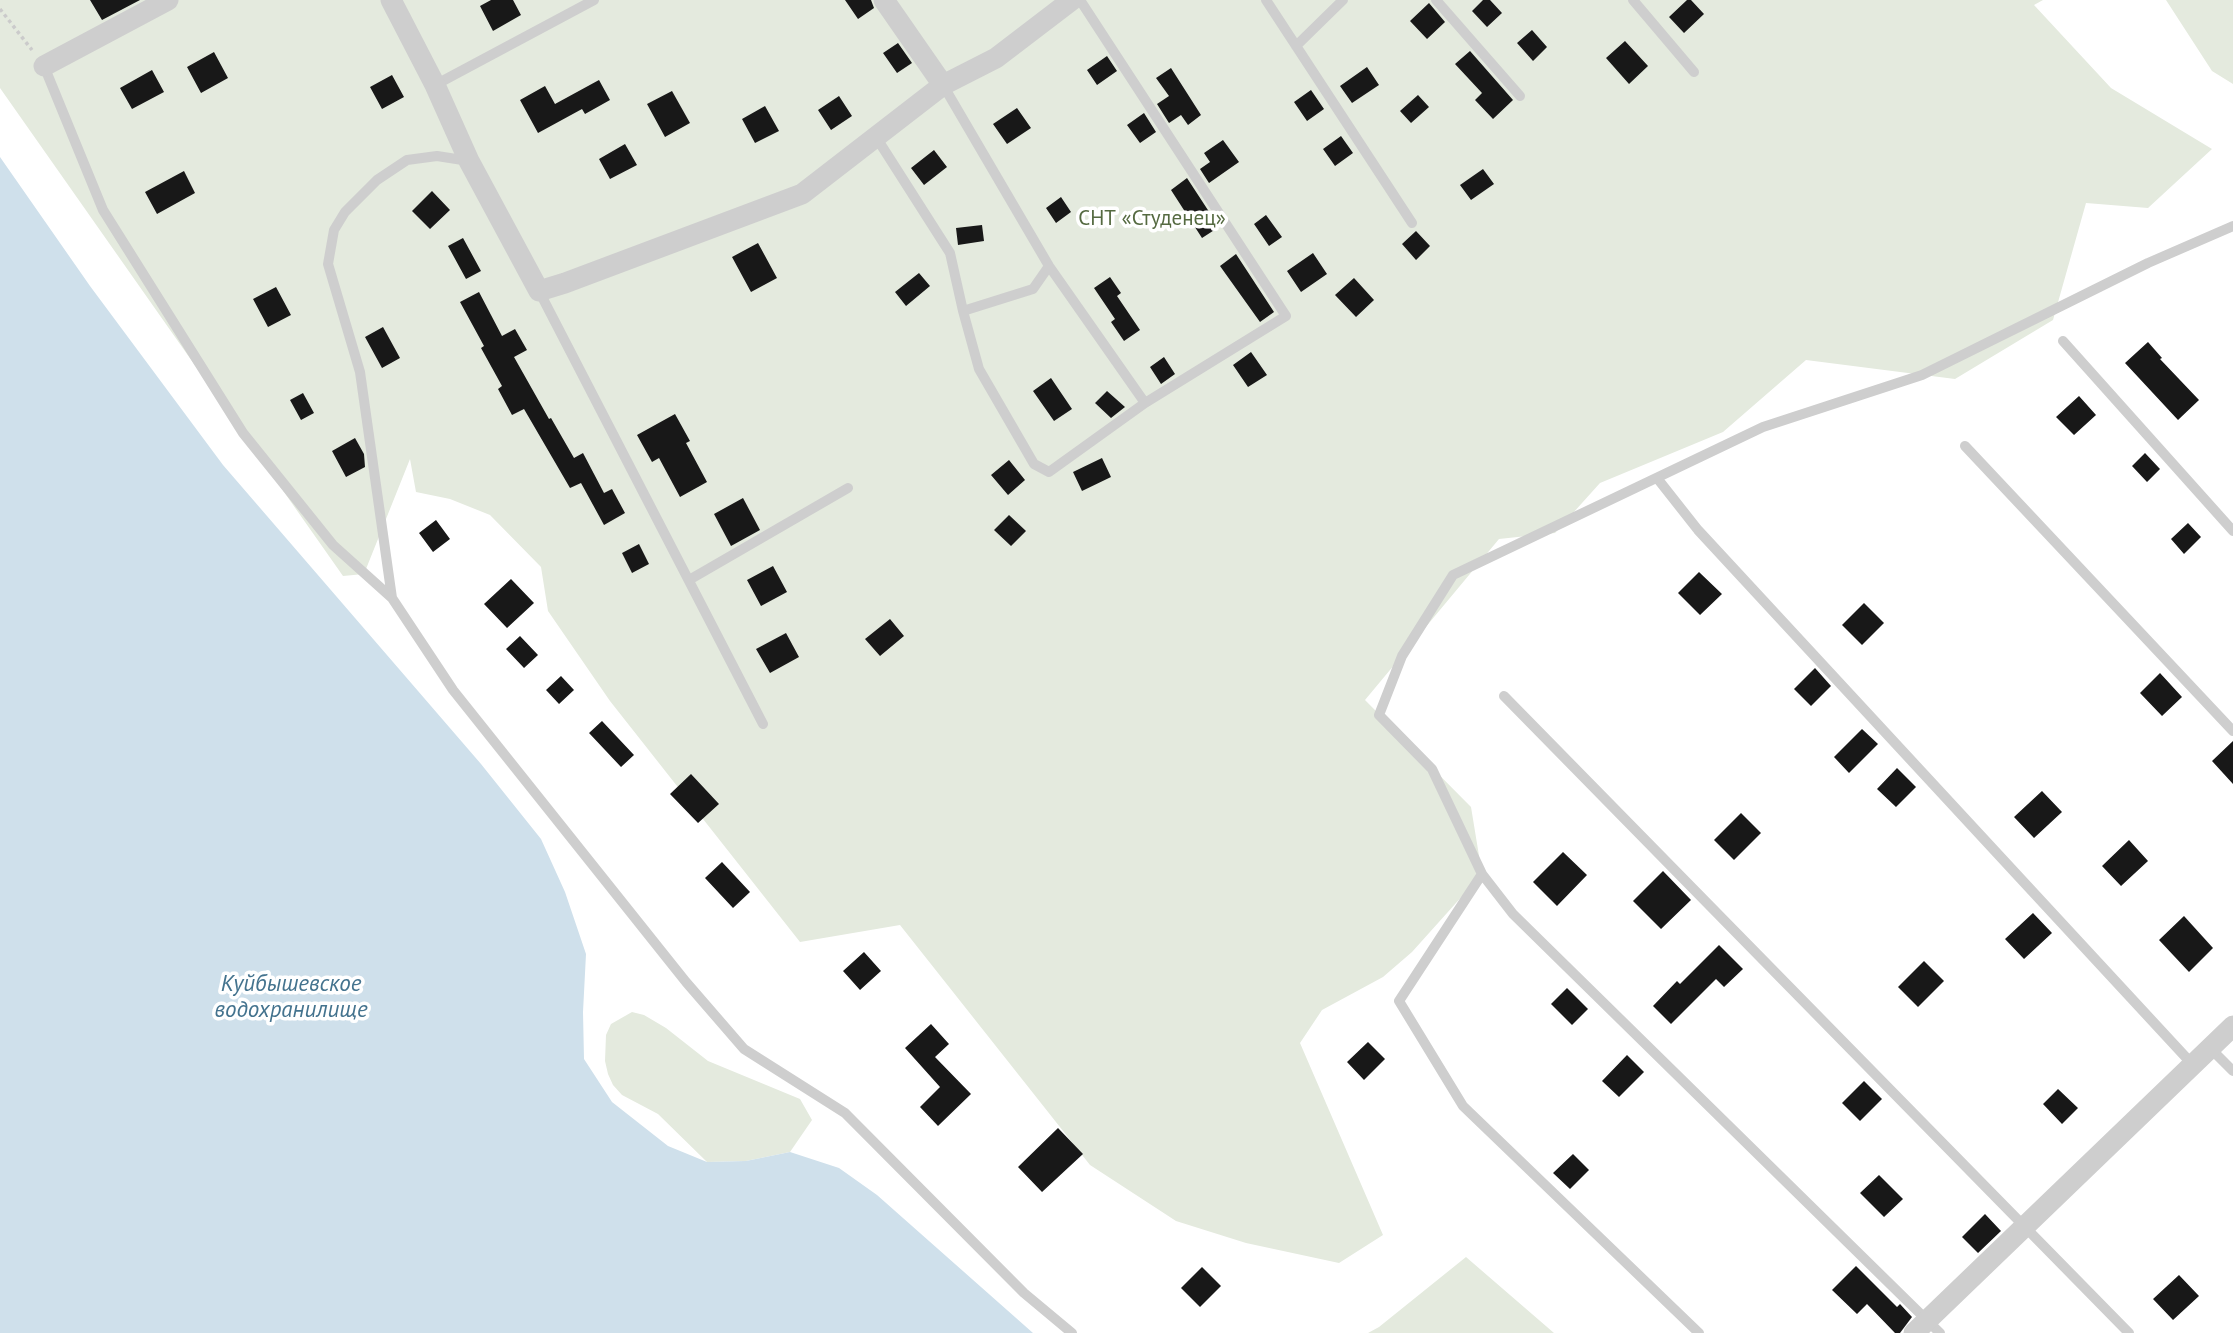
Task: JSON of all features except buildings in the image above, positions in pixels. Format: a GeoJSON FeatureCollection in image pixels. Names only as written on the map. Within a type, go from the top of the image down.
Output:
{"type":"FeatureCollection","features":[{"type":"Feature","properties":{"kind":"street"},"geometry":{"type":"LineString","coordinates":[[44,66],[168,0]]}},
{"type":"Feature","properties":{"kind":"street"},"geometry":{"type":"LineString","coordinates":[[391,0],[435,85],[469,161],[539,291],[565,284],[802,194],[943,85],[996,58],[1072,0]]}},
{"type":"Feature","properties":{"kind":"street"},"geometry":{"type":"LineString","coordinates":[[884,0],[943,85]]}},
{"type":"Feature","properties":{"kind":"street"},"geometry":{"type":"LineString","coordinates":[[1927,1329],[2024,1228],[2233,1026]]}},
{"type":"Feature","properties":{"kind":"lane"},"geometry":{"type":"LineString","coordinates":[[435,85],[594,0]]}},
{"type":"Feature","properties":{"kind":"lane"},"geometry":{"type":"LineString","coordinates":[[876,137],[950,253],[979,369],[1034,464],[1049,472],[1145,403],[1286,316],[1080,0]]}},
{"type":"Feature","properties":{"kind":"lane"},"geometry":{"type":"LineString","coordinates":[[1266,0],[1412,223]]}},
{"type":"Feature","properties":{"kind":"lane"},"geometry":{"type":"LineString","coordinates":[[1296,46],[1343,0]]}},
{"type":"Feature","properties":{"kind":"lane"},"geometry":{"type":"LineString","coordinates":[[1436,0],[1520,96]]}},
{"type":"Feature","properties":{"kind":"lane"},"geometry":{"type":"LineString","coordinates":[[1633,0],[1694,72]]}},
{"type":"Feature","properties":{"kind":"lane"},"geometry":{"type":"LineString","coordinates":[[44,66],[103,210],[243,433],[333,545],[393,598],[453,690],[685,982],[744,1049],[845,1113],[1024,1293],[1072,1333]]}},
{"type":"Feature","properties":{"kind":"lane"},"geometry":{"type":"LineString","coordinates":[[943,85],[1049,266],[1145,403]]}},
{"type":"Feature","properties":{"kind":"lane"},"geometry":{"type":"LineString","coordinates":[[393,598],[360,372],[328,264],[334,230],[345,212],[377,180],[407,160],[437,156],[469,161]]}},
{"type":"Feature","properties":{"kind":"lane"},"geometry":{"type":"LineString","coordinates":[[1927,1329],[1513,914],[1482,874],[1432,769],[1379,715],[1402,656],[1453,575],[1763,427],[1922,374],[2148,263],[2233,226]]}},
{"type":"Feature","properties":{"kind":"lane"},"geometry":{"type":"LineString","coordinates":[[963,311],[1033,289],[1049,266]]}},
{"type":"Feature","properties":{"kind":"lane"},"geometry":{"type":"LineString","coordinates":[[539,291],[763,724]]}},
{"type":"Feature","properties":{"kind":"lane"},"geometry":{"type":"LineString","coordinates":[[2063,341],[2233,531]]}},
{"type":"Feature","properties":{"kind":"lane"},"geometry":{"type":"LineString","coordinates":[[1965,446],[2233,732]]}},
{"type":"Feature","properties":{"kind":"lane"},"geometry":{"type":"LineString","coordinates":[[1657,478],[1698,530],[2193,1065]]}},
{"type":"Feature","properties":{"kind":"lane"},"geometry":{"type":"LineString","coordinates":[[689,580],[848,488]]}},
{"type":"Feature","properties":{"kind":"lane"},"geometry":{"type":"LineString","coordinates":[[1504,696],[2129,1333]]}},
{"type":"Feature","properties":{"kind":"lane"},"geometry":{"type":"LineString","coordinates":[[1482,874],[1399,1001],[1463,1106],[1699,1333]]}},
{"type":"Feature","properties":{"kind":"lane"},"geometry":{"type":"LineString","coordinates":[[2210,1048],[2233,1071]]}},
{"type":"Feature","properties":{"kind":"path"},"geometry":{"type":"LineString","coordinates":[[0,9],[44,66]]}},
{"type":"Feature","properties":{"kind":"green space","name":"СНТ «Студенец»"},"geometry":{"type":"Polygon","coordinates":[[[0,0],[2043,0],[2034,5],[2111,88],[2212,149],[2148,208],[2086,203],[2053,320],[1955,379],[1806,360],[1723,432],[1600,483],[1555,533],[1499,539],[1365,700],[1471,807],[1482,874],[1412,952],[1383,977],[1322,1010],[1300,1043],[1383,1235],[1339,1263],[1246,1243],[1176,1221],[1090,1165],[900,925],[800,942],[610,701],[548,611],[541,567],[490,515],[450,499],[416,492],[410,459],[364,574],[343,576],[0,88],[0,0]]]}},
{"type":"Feature","properties":{"kind":"green space"},"geometry":{"type":"Polygon","coordinates":[[[2166,0],[2233,0],[2233,84],[2212,71],[2166,0]]]}},
{"type":"Feature","properties":{"kind":"green space"},"geometry":{"type":"Polygon","coordinates":[[[632,1012],[644,1015],[666,1028],[708,1061],[800,1099],[812,1120],[790,1152],[746,1161],[707,1162],[658,1114],[622,1095],[608,1074],[605,1061],[606,1035],[611,1024],[632,1012]]]}},
{"type":"Feature","properties":{"kind":"green space"},"geometry":{"type":"Polygon","coordinates":[[[1466,1257],[1554,1333],[1368,1333],[1379,1327],[1466,1257]]]}},
{"type":"Feature","properties":{"kind":"water","name":"Куйбышевское водохранилище"},"geometry":{"type":"Polygon","coordinates":[[[0,157],[90,286],[223,465],[481,764],[541,839],[565,892],[586,954],[584,1059],[612,1102],[668,1146],[707,1162],[746,1161],[790,1152],[839,1168],[877,1195],[1033,1333],[0,1333],[0,157]]]}}]}
